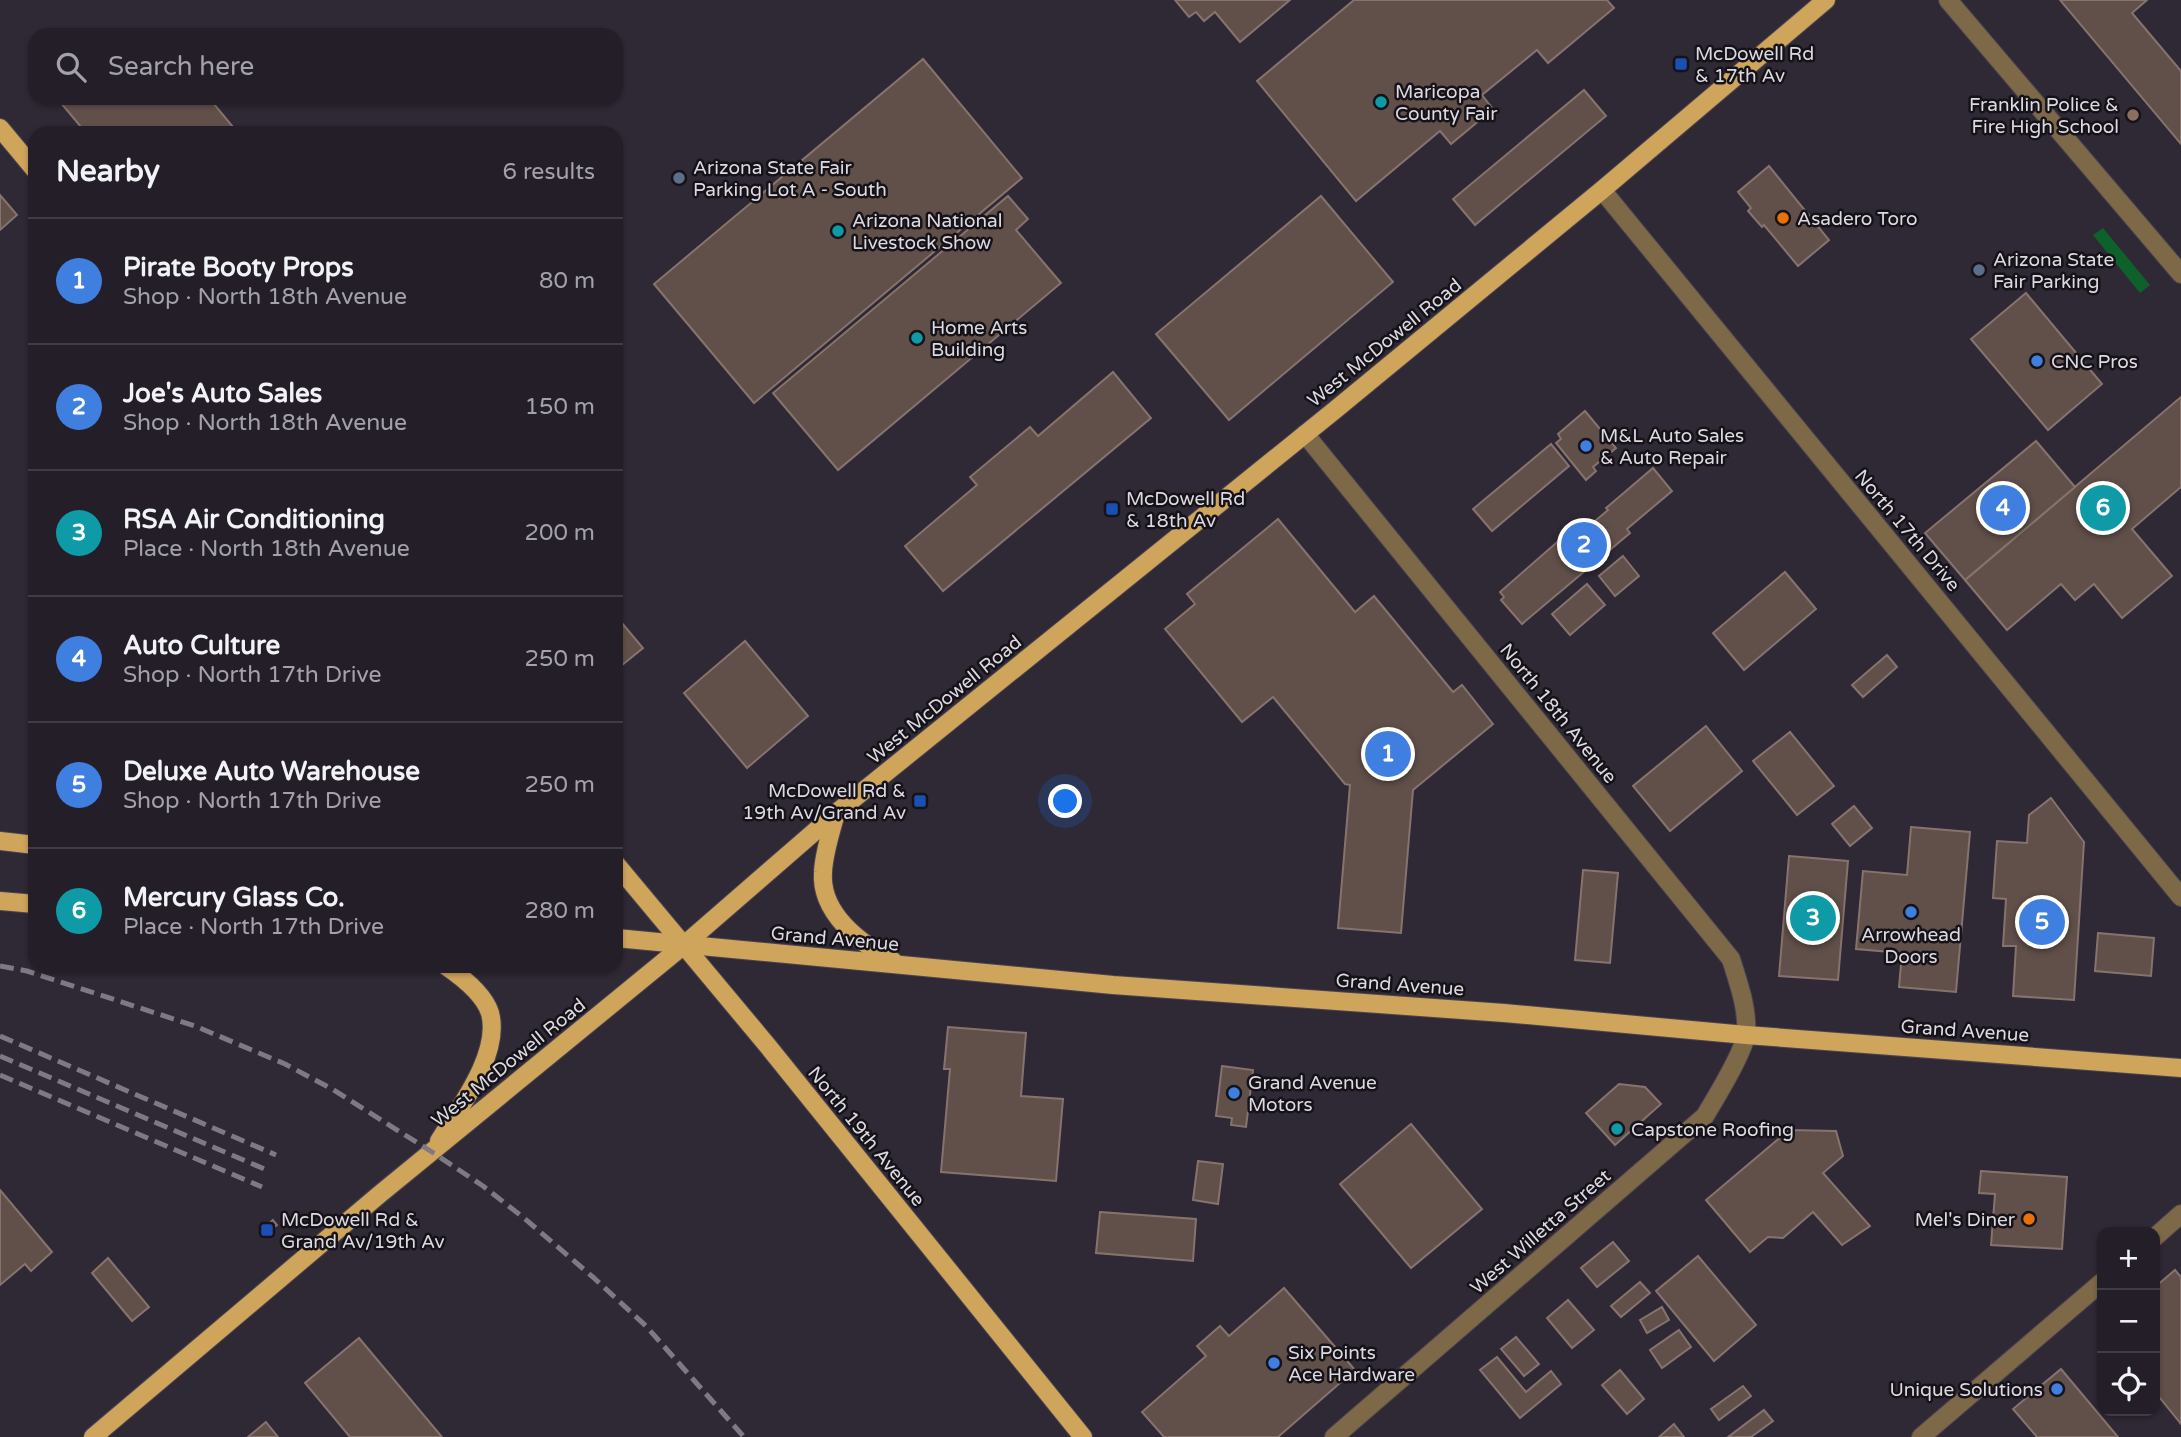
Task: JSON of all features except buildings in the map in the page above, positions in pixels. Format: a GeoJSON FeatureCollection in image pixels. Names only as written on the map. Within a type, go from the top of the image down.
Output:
{"type":"FeatureCollection","features":[{"type":"Feature","properties":{"kind":"main road","name":"West McDowell Road"},"geometry":{"type":"LineString","coordinates":[[93,1437],[432,1152],[684,945],[836,813],[1305,434],[1602,190],[1826,0]]}},
{"type":"Feature","properties":{"kind":"main road"},"geometry":{"type":"LineString","coordinates":[[0,128],[28,162]]}},
{"type":"Feature","properties":{"kind":"main road"},"geometry":{"type":"LineString","coordinates":[[836,813],[822,874],[828,901],[851,932],[873,950],[902,965]]}},
{"type":"Feature","properties":{"kind":"main road"},"geometry":{"type":"LineString","coordinates":[[0,841],[28,844]]}},
{"type":"Feature","properties":{"kind":"main road","name":"North 19th Avenue"},"geometry":{"type":"LineString","coordinates":[[623,872],[1083,1437]]}},
{"type":"Feature","properties":{"kind":"main road"},"geometry":{"type":"LineString","coordinates":[[0,901],[28,903]]}},
{"type":"Feature","properties":{"kind":"main road","name":"Grand Avenue"},"geometry":{"type":"LineString","coordinates":[[623,939],[1113,985],[1504,1013],[1746,1035],[2181,1068]]}},
{"type":"Feature","properties":{"kind":"main road"},"geometry":{"type":"LineString","coordinates":[[432,1152],[480,1072],[490,1042],[490,1011],[482,998],[454,973]]}},
{"type":"Feature","properties":{"kind":"street"},"geometry":{"type":"LineString","coordinates":[[1948,0],[2181,274]]}},
{"type":"Feature","properties":{"kind":"street","name":"North 17th Drive"},"geometry":{"type":"LineString","coordinates":[[1602,190],[2181,897]]}},
{"type":"Feature","properties":{"kind":"street","name":"North 18th Avenue"},"geometry":{"type":"LineString","coordinates":[[1305,434],[1731,959],[1742,996],[1746,1035]]}},
{"type":"Feature","properties":{"kind":"street","name":"West Willetta Street"},"geometry":{"type":"LineString","coordinates":[[1334,1437],[1705,1116],[1722,1088],[1746,1035]]}},
{"type":"Feature","properties":{"kind":"street"},"geometry":{"type":"LineString","coordinates":[[2160,1233],[2181,1214]]}},
{"type":"Feature","properties":{"kind":"street"},"geometry":{"type":"LineString","coordinates":[[1921,1437],[2097,1286]]}},
{"type":"Feature","properties":{"kind":"green space"},"geometry":{"type":"Polygon","coordinates":[[[2103,228],[2150,285],[2140,293],[2093,235],[2103,228]]]}},
{"type":"Feature","properties":{"kind":"railway"},"geometry":{"type":"LineString","coordinates":[[0,966],[28,971]]}},
{"type":"Feature","properties":{"kind":"railway"},"geometry":{"type":"LineString","coordinates":[[33,973],[195,1026],[285,1064],[332,1089],[432,1152],[483,1186],[594,1278],[646,1326],[744,1437]]}},
{"type":"Feature","properties":{"kind":"railway"},"geometry":{"type":"LineString","coordinates":[[0,1036],[276,1155]]}},
{"type":"Feature","properties":{"kind":"railway"},"geometry":{"type":"LineString","coordinates":[[0,1056],[269,1171]]}},
{"type":"Feature","properties":{"kind":"railway"},"geometry":{"type":"LineString","coordinates":[[0,1075],[262,1187]]}},
{"type":"Feature","properties":{"kind":"place","name":"McDowell Rd & 17th Av"},"geometry":{"type":"Point","coordinates":[1681,64]}},
{"type":"Feature","properties":{"kind":"place","name":"Maricopa County Fair"},"geometry":{"type":"Point","coordinates":[1381,102]}},
{"type":"Feature","properties":{"kind":"place","name":"Franklin Police & Fire High School"},"geometry":{"type":"Point","coordinates":[2133,115]}},
{"type":"Feature","properties":{"kind":"place","name":"Arizona State Fair Parking Lot A - South"},"geometry":{"type":"Point","coordinates":[679,178]}},
{"type":"Feature","properties":{"kind":"place","name":"Asadero Toro"},"geometry":{"type":"Point","coordinates":[1783,218]}},
{"type":"Feature","properties":{"kind":"place","name":"Arizona National Livestock Show"},"geometry":{"type":"Point","coordinates":[838,231]}},
{"type":"Feature","properties":{"kind":"place","name":"Arizona State Fair Parking"},"geometry":{"type":"Point","coordinates":[1979,270]}},
{"type":"Feature","properties":{"kind":"place","name":"Home Arts Building"},"geometry":{"type":"Point","coordinates":[917,338]}},
{"type":"Feature","properties":{"kind":"place","name":"CNC Pros"},"geometry":{"type":"Point","coordinates":[2037,361]}},
{"type":"Feature","properties":{"kind":"place","name":"M&L Auto Sales & Auto Repair"},"geometry":{"type":"Point","coordinates":[1586,446]}},
{"type":"Feature","properties":{"kind":"place","name":"Auto Culture"},"geometry":{"type":"Point","coordinates":[2003,508]}},
{"type":"Feature","properties":{"kind":"place","name":"Mercury Glass Co."},"geometry":{"type":"Point","coordinates":[2103,508]}},
{"type":"Feature","properties":{"kind":"place","name":"McDowell Rd & 18th Av"},"geometry":{"type":"Point","coordinates":[1112,509]}},
{"type":"Feature","properties":{"kind":"place","name":"Joe's Auto Sales"},"geometry":{"type":"Point","coordinates":[1584,545]}},
{"type":"Feature","properties":{"kind":"place","name":"Pirate Booty Props"},"geometry":{"type":"Point","coordinates":[1388,754]}},
{"type":"Feature","properties":{"kind":"place","name":"McDowell Rd & 19th Av/Grand Av"},"geometry":{"type":"Point","coordinates":[920,801]}},
{"type":"Feature","properties":{"kind":"place","name":"Arrowhead Doors"},"geometry":{"type":"Point","coordinates":[1911,912]}},
{"type":"Feature","properties":{"kind":"place","name":"RSA Air Conditioning"},"geometry":{"type":"Point","coordinates":[1813,918]}},
{"type":"Feature","properties":{"kind":"place","name":"Deluxe Auto Warehouse"},"geometry":{"type":"Point","coordinates":[2042,922]}},
{"type":"Feature","properties":{"kind":"place","name":"Grand Avenue Motors"},"geometry":{"type":"Point","coordinates":[1234,1093]}},
{"type":"Feature","properties":{"kind":"place","name":"Capstone Roofing"},"geometry":{"type":"Point","coordinates":[1617,1129]}},
{"type":"Feature","properties":{"kind":"place","name":"Mel's Diner"},"geometry":{"type":"Point","coordinates":[2029,1219]}},
{"type":"Feature","properties":{"kind":"place","name":"McDowell Rd & Grand Av/19th Av"},"geometry":{"type":"Point","coordinates":[267,1230]}},
{"type":"Feature","properties":{"kind":"place","name":"Six Points Ace Hardware"},"geometry":{"type":"Point","coordinates":[1274,1363]}},
{"type":"Feature","properties":{"kind":"place","name":"Unique Solutions"},"geometry":{"type":"Point","coordinates":[2057,1389]}}]}
